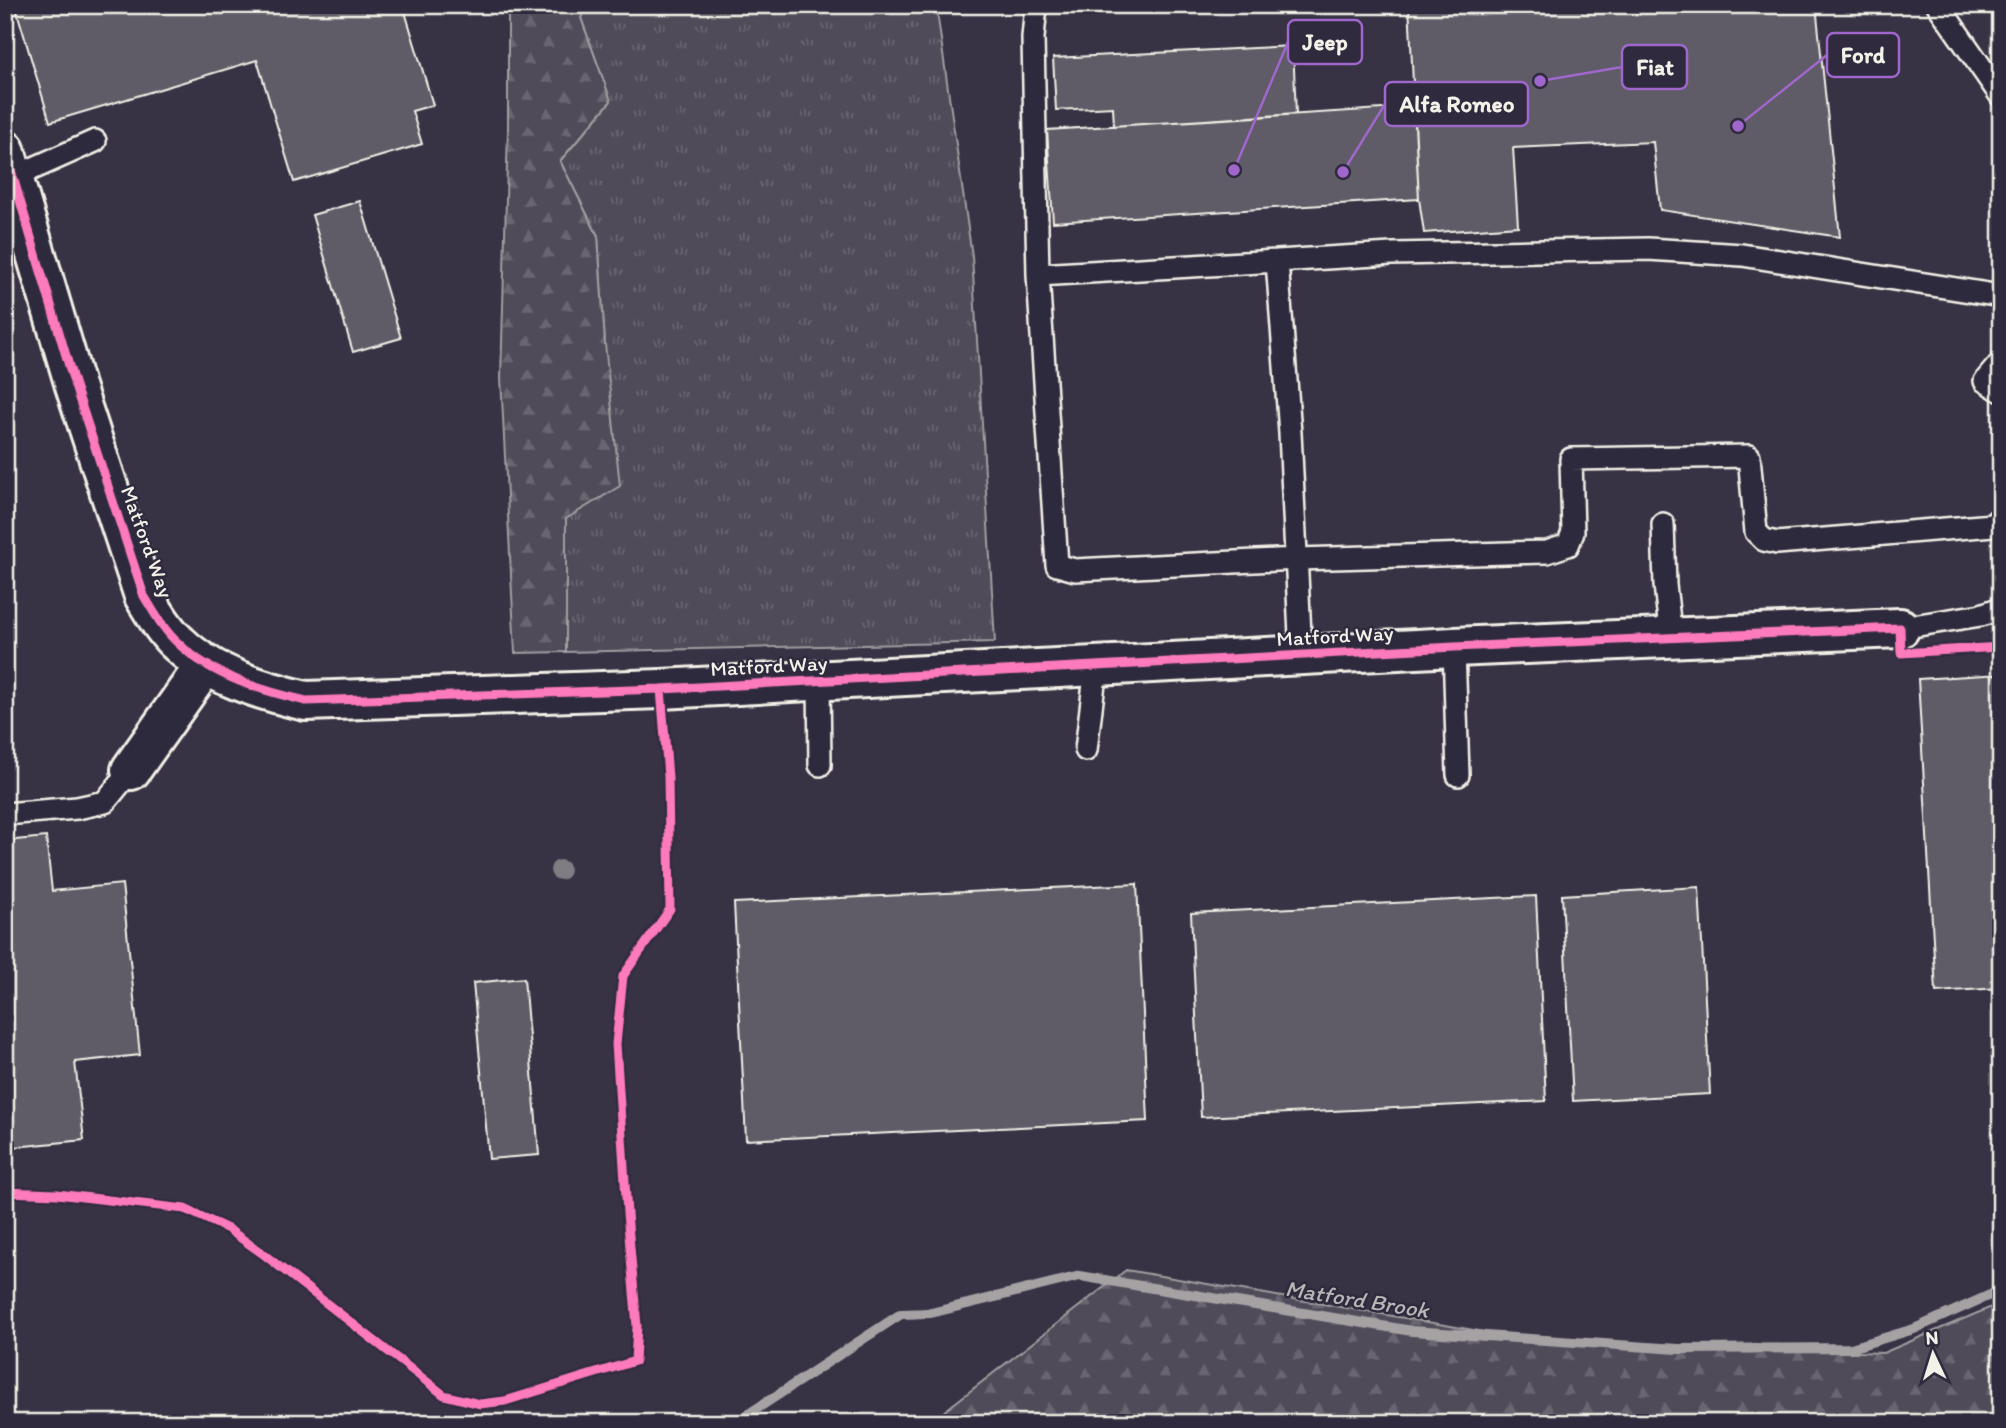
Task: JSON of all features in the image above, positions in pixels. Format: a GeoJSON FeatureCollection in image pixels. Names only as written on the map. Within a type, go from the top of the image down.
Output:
{"type":"FeatureCollection","features":[{"type":"Feature","properties":{"kind":"street","name":"Matford Way"},"geometry":{"type":"LineString","coordinates":[[10,163],[75,386],[144,596],[179,644],[206,664],[245,683],[306,701],[819,681],[1454,647],[1900,628]]}},
{"type":"Feature","properties":{"kind":"street"},"geometry":{"type":"LineString","coordinates":[[131,770],[206,664]]}},
{"type":"Feature","properties":{"kind":"lane"},"geometry":{"type":"LineString","coordinates":[[1036,5],[1033,38],[1038,275],[1057,565],[1075,570],[1297,559],[1546,552],[1568,545],[1573,532],[1571,459],[1749,456],[1756,532],[1764,540],[1777,543],[1993,525],[2001,516]]}},
{"type":"Feature","properties":{"kind":"lane"},"geometry":{"type":"LineString","coordinates":[[1938,5],[2001,96]]}},
{"type":"Feature","properties":{"kind":"lane"},"geometry":{"type":"LineString","coordinates":[[10,163],[95,141]]}},
{"type":"Feature","properties":{"kind":"lane"},"geometry":{"type":"LineString","coordinates":[[1038,275],[1392,254],[1648,249],[1742,255],[2001,296]]}},
{"type":"Feature","properties":{"kind":"lane"},"geometry":{"type":"LineString","coordinates":[[1277,261],[1301,655]]}},
{"type":"Feature","properties":{"kind":"lane"},"geometry":{"type":"LineString","coordinates":[[2001,362],[1985,381],[2001,391]]}},
{"type":"Feature","properties":{"kind":"lane"},"geometry":{"type":"LineString","coordinates":[[1663,524],[1665,585],[1671,638]]}},
{"type":"Feature","properties":{"kind":"lane"},"geometry":{"type":"LineString","coordinates":[[1900,628],[1981,615],[2001,608]]}},
{"type":"Feature","properties":{"kind":"lane"},"geometry":{"type":"LineString","coordinates":[[1454,647],[1458,775]]}},
{"type":"Feature","properties":{"kind":"lane"},"geometry":{"type":"LineString","coordinates":[[1086,750],[1096,667]]}},
{"type":"Feature","properties":{"kind":"lane"},"geometry":{"type":"LineString","coordinates":[[819,681],[820,765]]}},
{"type":"Feature","properties":{"kind":"lane"},"geometry":{"type":"LineString","coordinates":[[5,814],[77,808],[105,802],[131,770]]}},
{"type":"Feature","properties":{"kind":"green space"},"geometry":{"type":"Polygon","coordinates":[[[508,5],[586,5],[581,18],[611,101],[560,161],[598,236],[605,344],[620,486],[566,519],[566,652],[515,653],[501,378],[508,128],[508,5]]]}},
{"type":"Feature","properties":{"kind":"green space"},"geometry":{"type":"Polygon","coordinates":[[[586,5],[936,5],[972,256],[995,642],[566,652],[566,519],[605,344],[598,236],[560,161],[611,101],[581,18],[586,5]]]}},
{"type":"Feature","properties":{"kind":"green space"},"geometry":{"type":"Polygon","coordinates":[[[1126,1270],[1526,1339],[1883,1353],[2001,1303],[2001,1423],[929,1423],[1126,1270]]]}},
{"type":"Feature","properties":{"kind":"building"},"geometry":{"type":"Polygon","coordinates":[[[15,5],[403,5],[433,105],[412,111],[422,144],[294,182],[257,60],[50,122],[15,5]]]}},
{"type":"Feature","properties":{"kind":"building"},"geometry":{"type":"Polygon","coordinates":[[[1409,5],[1816,5],[1840,237],[1660,210],[1653,142],[1513,148],[1518,226],[1424,233],[1419,199],[1409,5]]]}},
{"type":"Feature","properties":{"kind":"building"},"geometry":{"type":"Polygon","coordinates":[[[1293,46],[1296,114],[1114,126],[1113,107],[1056,110],[1053,58],[1293,46]]]}},
{"type":"Feature","properties":{"kind":"building"},"geometry":{"type":"Polygon","coordinates":[[[1414,107],[1419,199],[1053,222],[1047,130],[1414,107]]]}},
{"type":"Feature","properties":{"kind":"building"},"geometry":{"type":"Polygon","coordinates":[[[360,201],[401,338],[353,352],[312,215],[360,201]]]}},
{"type":"Feature","properties":{"kind":"building"},"geometry":{"type":"Polygon","coordinates":[[[2001,674],[2001,988],[1936,992],[1918,679],[2001,674]]]}},
{"type":"Feature","properties":{"kind":"building"},"geometry":{"type":"Polygon","coordinates":[[[46,837],[52,891],[122,884],[140,1055],[75,1062],[84,1140],[5,1148],[5,841],[46,837]]]}},
{"type":"Feature","properties":{"kind":"building"},"geometry":{"type":"Polygon","coordinates":[[[1137,884],[1148,1121],[746,1140],[734,903],[1137,884]]]}},
{"type":"Feature","properties":{"kind":"building"},"geometry":{"type":"Polygon","coordinates":[[[1699,887],[1710,1094],[1573,1101],[1562,895],[1699,887]]]}},
{"type":"Feature","properties":{"kind":"building"},"geometry":{"type":"Polygon","coordinates":[[[1536,896],[1546,1101],[1201,1117],[1191,913],[1536,896]]]}},
{"type":"Feature","properties":{"kind":"building"},"geometry":{"type":"Polygon","coordinates":[[[524,978],[539,1155],[489,1159],[473,983],[524,978]]]}},
{"type":"Feature","properties":{"kind":"waterway","name":"Matford Brook"},"geometry":{"type":"LineString","coordinates":[[735,1423],[901,1314],[931,1313],[1080,1276],[1412,1331],[1677,1349],[1851,1348],[1914,1329],[2001,1290]]}},
{"type":"Feature","properties":{"kind":"cycle path"},"geometry":{"type":"LineString","coordinates":[[5,150],[75,386],[144,596],[179,644],[207,665],[239,681],[306,701],[661,689],[1454,647],[1900,628],[1901,653],[2001,647]]}},
{"type":"Feature","properties":{"kind":"cycle path"},"geometry":{"type":"LineString","coordinates":[[5,1192],[57,1194],[185,1209],[228,1229],[262,1253],[444,1395],[480,1404],[505,1401],[635,1361],[637,1326],[616,1044],[623,976],[670,909],[668,777],[661,689]]}},
{"type":"Feature","properties":{"kind":"place","name":"Fiat"},"geometry":{"type":"Point","coordinates":[1540,81]}},
{"type":"Feature","properties":{"kind":"place","name":"Ford"},"geometry":{"type":"Point","coordinates":[1738,126]}},
{"type":"Feature","properties":{"kind":"place","name":"Jeep"},"geometry":{"type":"Point","coordinates":[1234,170]}},
{"type":"Feature","properties":{"kind":"place","name":"Alfa Romeo"},"geometry":{"type":"Point","coordinates":[1343,172]}}]}
